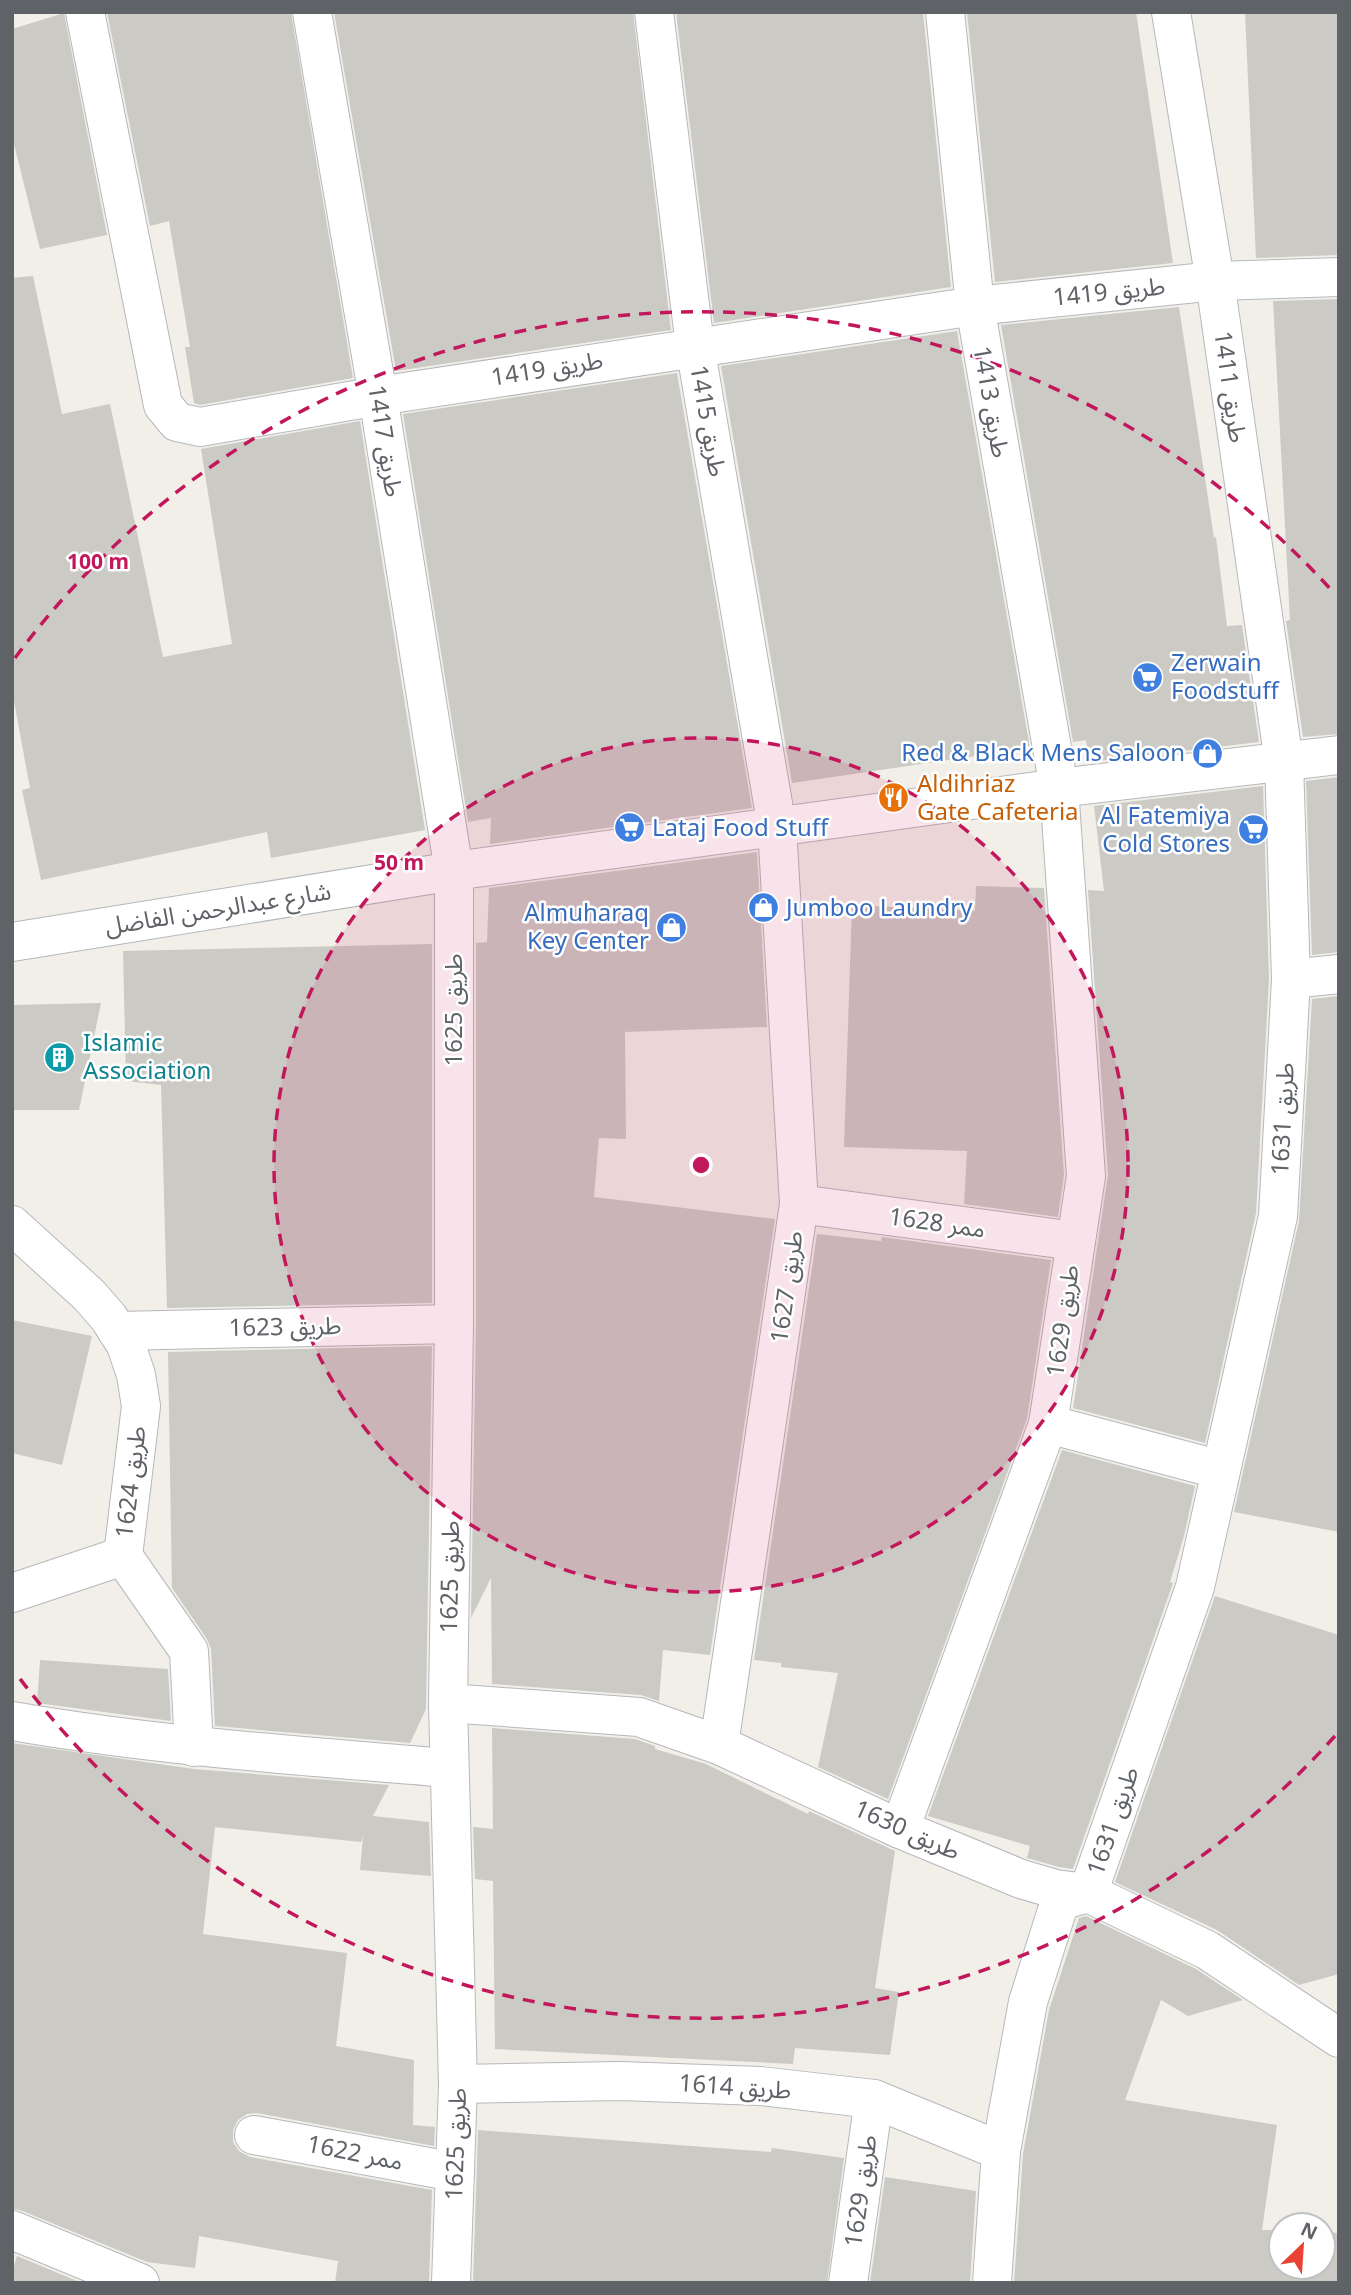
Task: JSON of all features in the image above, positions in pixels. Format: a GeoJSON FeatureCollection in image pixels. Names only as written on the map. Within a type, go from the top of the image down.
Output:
{"type":"FeatureCollection","features":[{"type":"Feature","properties":{"kind":"street","name":"طريق 1419"},"geometry":{"type":"LineString","coordinates":[[85,12],[163,405],[177,422],[200,427],[695,346],[975,306],[1214,281],[1339,276]]}},
{"type":"Feature","properties":{"kind":"street","name":"طريق 1417"},"geometry":{"type":"LineString","coordinates":[[312,12],[378,396],[454,871]]}},
{"type":"Feature","properties":{"kind":"street","name":"طريق 1415"},"geometry":{"type":"LineString","coordinates":[[654,12],[695,346],[777,827]]}},
{"type":"Feature","properties":{"kind":"street","name":"طريق 1413"},"geometry":{"type":"LineString","coordinates":[[945,12],[975,306],[1059,788]]}},
{"type":"Feature","properties":{"kind":"street","name":"طريق 1411"},"geometry":{"type":"LineString","coordinates":[[1171,12],[1214,281],[1284,762]]}},
{"type":"Feature","properties":{"kind":"street","name":"شارع عبدالرحمن الفاضل"},"geometry":{"type":"LineString","coordinates":[[12,942],[454,871],[1059,788],[1339,755]]}},
{"type":"Feature","properties":{"kind":"street","name":"طريق 1631"},"geometry":{"type":"LineString","coordinates":[[992,2283],[1001,2151],[1028,2002],[1060,1901],[1088,1893],[1195,1587],[1278,1216],[1291,979],[1284,762]]}},
{"type":"Feature","properties":{"kind":"street","name":"طريق 1629"},"geometry":{"type":"LineString","coordinates":[[900,1829],[1048,1424],[1086,1176],[1059,788]]}},
{"type":"Feature","properties":{"kind":"street","name":"طريق 1627"},"geometry":{"type":"LineString","coordinates":[[719,1745],[799,1204],[777,827]]}},
{"type":"Feature","properties":{"kind":"street","name":"طريق 1625"},"geometry":{"type":"LineString","coordinates":[[451,2283],[458,2084],[448,1703],[454,1324],[454,871]]}},
{"type":"Feature","properties":{"kind":"street"},"geometry":{"type":"LineString","coordinates":[[1291,979],[1339,974]]}},
{"type":"Feature","properties":{"kind":"street","name":"ممر 1628"},"geometry":{"type":"LineString","coordinates":[[799,1204],[1075,1241]]}},
{"type":"Feature","properties":{"kind":"street"},"geometry":{"type":"LineString","coordinates":[[12,1226],[89,1295],[117,1331]]}},
{"type":"Feature","properties":{"kind":"street","name":"طريق 1623"},"geometry":{"type":"LineString","coordinates":[[117,1331],[454,1324]]}},
{"type":"Feature","properties":{"kind":"street","name":"طريق 1624"},"geometry":{"type":"LineString","coordinates":[[117,1331],[126,1345],[136,1375],[141,1406],[122,1556],[189,1651],[194,1747]]}},
{"type":"Feature","properties":{"kind":"street"},"geometry":{"type":"LineString","coordinates":[[1048,1424],[1221,1469]]}},
{"type":"Feature","properties":{"kind":"street"},"geometry":{"type":"LineString","coordinates":[[12,1592],[122,1556]]}},
{"type":"Feature","properties":{"kind":"street","name":"طريق 1630"},"geometry":{"type":"LineString","coordinates":[[448,1703],[639,1717],[719,1745],[900,1829],[1021,1879],[1055,1889],[1088,1893],[1207,1950],[1339,2038]]}},
{"type":"Feature","properties":{"kind":"street"},"geometry":{"type":"LineString","coordinates":[[12,1721],[194,1747],[449,1768]]}},
{"type":"Feature","properties":{"kind":"street","name":"طريق 1614"},"geometry":{"type":"LineString","coordinates":[[458,2084],[620,2081],[760,2086],[874,2099],[1001,2151]]}},
{"type":"Feature","properties":{"kind":"street","name":"طريق 1629"},"geometry":{"type":"LineString","coordinates":[[848,2283],[874,2099]]}},
{"type":"Feature","properties":{"kind":"street","name":"ممر 1622"},"geometry":{"type":"LineString","coordinates":[[254,2135],[455,2172]]}},
{"type":"Feature","properties":{"kind":"street"},"geometry":{"type":"LineString","coordinates":[[12,2230],[140,2283]]}},
{"type":"Feature","properties":{"kind":"building"},"geometry":{"type":"Polygon","coordinates":[[[107,12],[291,12],[353,378],[200,405],[194,403],[185,347],[190,347],[169,221],[150,226],[107,12]]]}},
{"type":"Feature","properties":{"kind":"building"},"geometry":{"type":"Polygon","coordinates":[[[334,12],[633,12],[671,330],[396,371],[334,12]]]}},
{"type":"Feature","properties":{"kind":"building"},"geometry":{"type":"Polygon","coordinates":[[[676,12],[923,12],[951,287],[714,323],[676,12]]]}},
{"type":"Feature","properties":{"kind":"building"},"geometry":{"type":"Polygon","coordinates":[[[967,12],[1136,12],[1173,263],[995,282],[967,12]]]}},
{"type":"Feature","properties":{"kind":"building"},"geometry":{"type":"Polygon","coordinates":[[[1245,12],[1339,12],[1339,255],[1256,258],[1245,12]]]}},
{"type":"Feature","properties":{"kind":"building"},"geometry":{"type":"Polygon","coordinates":[[[64,13],[107,235],[40,249],[12,136],[12,29],[64,13]]]}},
{"type":"Feature","properties":{"kind":"building"},"geometry":{"type":"Polygon","coordinates":[[[33,276],[62,414],[110,404],[163,657],[232,644],[201,449],[360,421],[425,830],[271,858],[267,832],[41,880],[22,790],[30,788],[12,690],[12,278],[33,276]]]}},
{"type":"Feature","properties":{"kind":"building"},"geometry":{"type":"Polygon","coordinates":[[[1339,299],[1339,734],[1303,737],[1286,621],[1290,620],[1273,301],[1339,299]]]}},
{"type":"Feature","properties":{"kind":"building"},"geometry":{"type":"Polygon","coordinates":[[[1179,307],[1214,538],[1216,537],[1227,626],[1242,625],[1259,742],[1089,762],[1086,740],[1073,742],[1001,325],[1179,307]]]}},
{"type":"Feature","properties":{"kind":"building"},"geometry":{"type":"Polygon","coordinates":[[[957,331],[1030,748],[792,783],[721,366],[957,331]]]}},
{"type":"Feature","properties":{"kind":"building"},"geometry":{"type":"Polygon","coordinates":[[[677,373],[752,808],[490,844],[491,818],[468,822],[403,414],[677,373]]]}},
{"type":"Feature","properties":{"kind":"building"},"geometry":{"type":"Polygon","coordinates":[[[1339,777],[1339,952],[1312,955],[1306,781],[1339,777]]]}},
{"type":"Feature","properties":{"kind":"building"},"geometry":{"type":"Polygon","coordinates":[[[1263,786],[1269,979],[1256,1213],[1205,1443],[1073,1408],[1108,1175],[1088,890],[1104,891],[1094,806],[1263,786]]]}},
{"type":"Feature","properties":{"kind":"building"},"geometry":{"type":"Polygon","coordinates":[[[757,852],[767,1027],[625,1032],[626,1139],[599,1138],[594,1197],[775,1219],[710,1655],[663,1650],[659,1701],[641,1695],[492,1684],[491,1578],[471,1618],[476,1324],[476,943],[487,942],[489,888],[757,852]]]}},
{"type":"Feature","properties":{"kind":"building"},"geometry":{"type":"Polygon","coordinates":[[[976,886],[1044,888],[1064,1175],[1058,1217],[964,1204],[967,1151],[844,1147],[852,905],[975,911],[976,886]]]}},
{"type":"Feature","properties":{"kind":"building"},"geometry":{"type":"Polygon","coordinates":[[[432,944],[432,1303],[167,1308],[161,1085],[126,1081],[123,951],[432,944]]]}},
{"type":"Feature","properties":{"kind":"building"},"geometry":{"type":"Polygon","coordinates":[[[1339,996],[1339,1532],[1234,1512],[1299,1221],[1312,999],[1339,996]]]}},
{"type":"Feature","properties":{"kind":"building","name":"Islamic Association"},"geometry":{"type":"Polygon","coordinates":[[[101,1003],[79,1110],[12,1110],[12,1005],[101,1003]]]}},
{"type":"Feature","properties":{"kind":"building"},"geometry":{"type":"Polygon","coordinates":[[[817,1234],[881,1241],[882,1237],[1051,1260],[1027,1419],[888,1799],[818,1767],[838,1673],[781,1667],[781,1663],[754,1660],[817,1234]]]}},
{"type":"Feature","properties":{"kind":"building"},"geometry":{"type":"Polygon","coordinates":[[[12,1320],[92,1336],[62,1465],[12,1453],[12,1320]]]}},
{"type":"Feature","properties":{"kind":"building"},"geometry":{"type":"Polygon","coordinates":[[[432,1346],[426,1709],[410,1743],[215,1726],[211,1649],[172,1588],[168,1352],[432,1346]]]}},
{"type":"Feature","properties":{"kind":"building"},"geometry":{"type":"Polygon","coordinates":[[[1062,1450],[1195,1486],[1170,1582],[1173,1583],[1073,1869],[1027,1858],[1030,1846],[928,1816],[1062,1450]]]}},
{"type":"Feature","properties":{"kind":"building"},"geometry":{"type":"Polygon","coordinates":[[[1215,1596],[1339,1635],[1339,1974],[1299,1985],[1217,1930],[1115,1882],[1215,1596]]]}},
{"type":"Feature","properties":{"kind":"building"},"geometry":{"type":"Polygon","coordinates":[[[40,1660],[168,1669],[171,1721],[37,1703],[40,1660]]]}},
{"type":"Feature","properties":{"kind":"building"},"geometry":{"type":"Polygon","coordinates":[[[492,1728],[635,1739],[655,1746],[655,1749],[706,1764],[808,1814],[809,1811],[895,1851],[875,1988],[899,1992],[890,2055],[795,2048],[793,2064],[495,2049],[493,1881],[475,1879],[473,1827],[493,1829],[492,1728]]]}},
{"type":"Feature","properties":{"kind":"building"},"geometry":{"type":"Polygon","coordinates":[[[12,1743],[194,1769],[389,1785],[373,1816],[429,1822],[431,1876],[360,1870],[363,1836],[361,1842],[215,1827],[203,1934],[347,1953],[336,2046],[414,2060],[413,2125],[435,2127],[434,2146],[257,2113],[247,2114],[238,2120],[233,2130],[233,2142],[239,2151],[250,2157],[432,2190],[429,2283],[335,2283],[338,2261],[199,2236],[195,2268],[147,2262],[12,2209],[12,1743]]]}},
{"type":"Feature","properties":{"kind":"building"},"geometry":{"type":"Polygon","coordinates":[[[1086,1916],[1196,1969],[1243,2000],[1188,2016],[1161,2000],[1125,2100],[1277,2125],[1262,2230],[1267,2230],[1267,2281],[1337,2281],[1337,2233],[1339,2283],[1014,2283],[1023,2154],[1049,2010],[1079,1918],[1086,1916]]]}},
{"type":"Feature","properties":{"kind":"building"},"geometry":{"type":"Polygon","coordinates":[[[478,2130],[771,2152],[772,2148],[844,2158],[827,2283],[473,2283],[478,2130]]]}},
{"type":"Feature","properties":{"kind":"building"},"geometry":{"type":"Polygon","coordinates":[[[885,2177],[976,2191],[970,2283],[870,2283],[885,2177]]]}},
{"type":"Feature","properties":{"kind":"building"},"geometry":{"type":"Polygon","coordinates":[[[17,2256],[82,2283],[12,2283],[17,2256]]]}},
{"type":"Feature","properties":{"kind":"place","name":"Zerwain Foodstuff"},"geometry":{"type":"Point","coordinates":[1148,677]}},
{"type":"Feature","properties":{"kind":"place","name":"Red & Black Mens Saloon"},"geometry":{"type":"Point","coordinates":[1208,753]}},
{"type":"Feature","properties":{"kind":"place","name":"Aldihriaz Gate Cafeteria"},"geometry":{"type":"Point","coordinates":[894,798]}},
{"type":"Feature","properties":{"kind":"place","name":"Lataj Food Stuff"},"geometry":{"type":"Point","coordinates":[629,828]}},
{"type":"Feature","properties":{"kind":"place","name":"Al Fatemiya Cold Stores"},"geometry":{"type":"Point","coordinates":[1253,830]}},
{"type":"Feature","properties":{"kind":"place","name":"Jumboo Laundry"},"geometry":{"type":"Point","coordinates":[763,908]}},
{"type":"Feature","properties":{"kind":"place","name":"Almuharaq Key Center"},"geometry":{"type":"Point","coordinates":[672,927]}},
{"type":"Feature","properties":{"kind":"place","name":"Islamic Association"},"geometry":{"type":"Point","coordinates":[60,1057]}}]}
